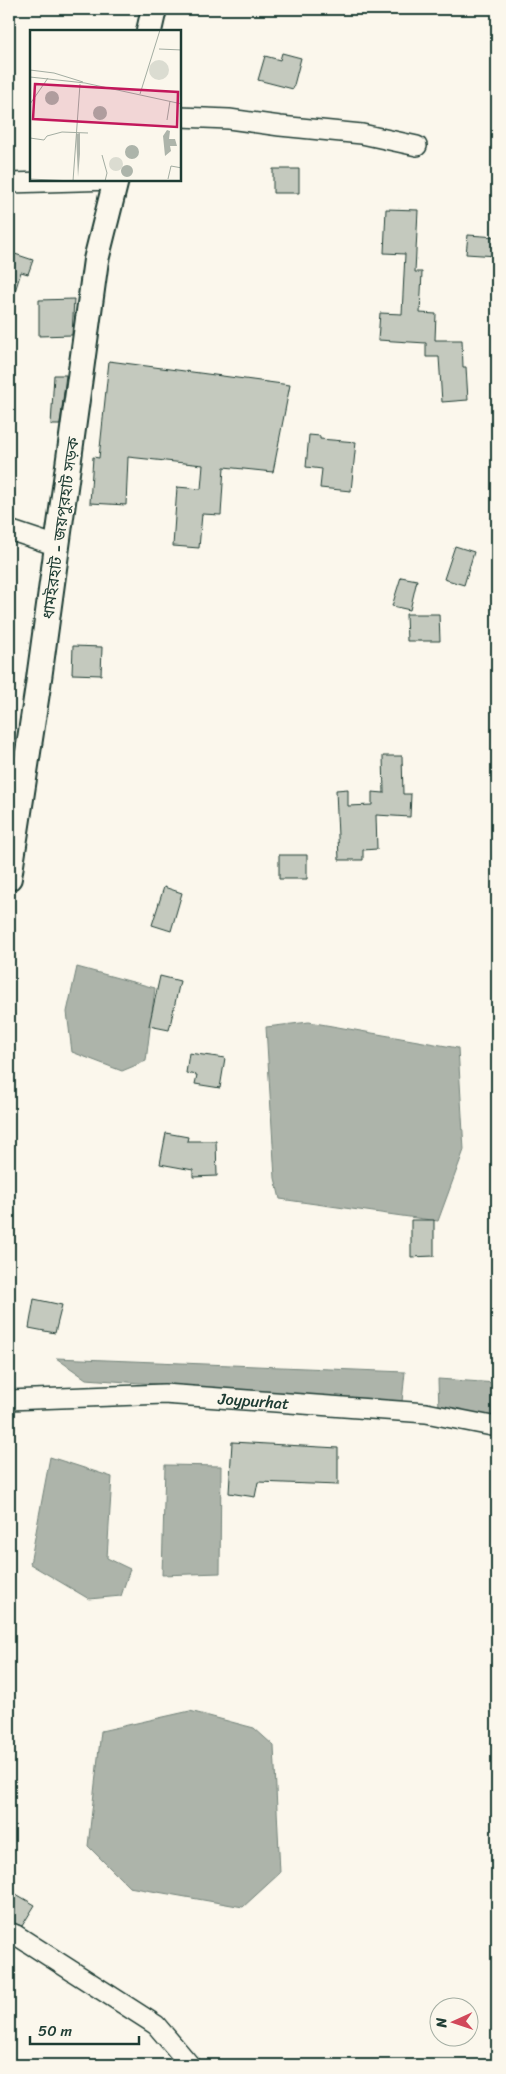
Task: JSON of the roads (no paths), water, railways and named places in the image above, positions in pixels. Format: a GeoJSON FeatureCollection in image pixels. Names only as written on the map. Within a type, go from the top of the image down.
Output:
{"type":"FeatureCollection","features":[{"type":"Feature","properties":{"kind":"main road"},"geometry":{"type":"LineString","coordinates":[[148,30],[154,9]]}},
{"type":"Feature","properties":{"kind":"main road","name":"ধামইরহাট - জয়পুরহাট সড়ক"},"geometry":{"type":"LineString","coordinates":[[9,878],[96,260],[115,181]]}},
{"type":"Feature","properties":{"kind":"street"},"geometry":{"type":"LineString","coordinates":[[181,117],[230,119],[362,134],[417,146]]}},
{"type":"Feature","properties":{"kind":"street"},"geometry":{"type":"LineString","coordinates":[[9,183],[80,181]]}},
{"type":"Feature","properties":{"kind":"street"},"geometry":{"type":"LineString","coordinates":[[9,530],[57,546]]}},
{"type":"Feature","properties":{"kind":"street","name":"Joypurhat"},"geometry":{"type":"LineString","coordinates":[[9,1400],[164,1394],[426,1414],[497,1427]]}},
{"type":"Feature","properties":{"kind":"street"},"geometry":{"type":"LineString","coordinates":[[9,1932],[156,2025],[190,2065]]}}]}
